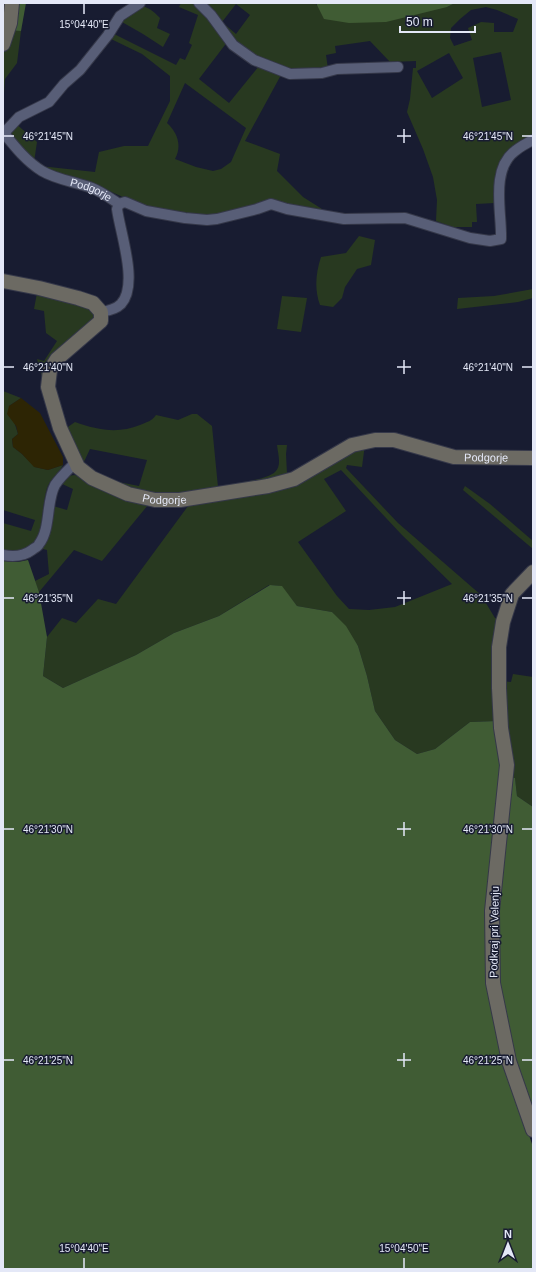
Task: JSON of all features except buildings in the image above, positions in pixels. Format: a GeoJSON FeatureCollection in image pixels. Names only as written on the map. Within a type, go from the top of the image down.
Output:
{"type":"FeatureCollection","features":[{"type":"Feature","properties":{"kind":"street"},"geometry":{"type":"LineString","coordinates":[[3,44],[10,23],[12,3]]}},
{"type":"Feature","properties":{"kind":"street","name":"Podgorje"},"geometry":{"type":"LineString","coordinates":[[140,3],[120,16],[108,35],[80,70],[64,84],[49,102],[19,117],[4,133],[12,145],[26,159],[43,172],[93,189],[107,195],[118,204],[125,202],[146,211],[185,218],[207,220],[217,219],[271,204],[287,209],[344,219],[405,218],[470,238],[490,241],[501,239],[502,224],[499,199],[500,180],[505,163],[513,152],[533,140]]}},
{"type":"Feature","properties":{"kind":"street"},"geometry":{"type":"LineString","coordinates":[[199,3],[211,15],[233,45],[254,60],[290,74],[322,72],[337,69],[398,66]]}},
{"type":"Feature","properties":{"kind":"street"},"geometry":{"type":"LineString","coordinates":[[3,281],[78,298],[93,303],[101,312],[109,311],[121,304],[129,286],[128,268],[117,209],[118,204]]}},
{"type":"Feature","properties":{"kind":"street","name":"Podgorje"},"geometry":{"type":"LineString","coordinates":[[101,312],[101,321],[57,359],[50,370],[48,387],[60,428],[78,467],[92,478],[128,494],[156,500],[180,500],[268,486],[294,479],[352,445],[375,440],[394,440],[454,457],[533,458]]}},
{"type":"Feature","properties":{"kind":"street"},"geometry":{"type":"LineString","coordinates":[[3,555],[26,555],[39,545],[46,529],[50,501],[55,486],[67,470],[76,462]]}},
{"type":"Feature","properties":{"kind":"street","name":"Podkraj pri Velenju"},"geometry":{"type":"LineString","coordinates":[[533,572],[512,594],[503,622],[499,647],[501,728],[507,765],[492,911],[493,983],[509,1061],[533,1130]]}},
{"type":"Feature","properties":{"kind":"green space"},"geometry":{"type":"Polygon","coordinates":[[[3,3],[26,3],[21,31],[3,30],[3,3]]]}},
{"type":"Feature","properties":{"kind":"green space"},"geometry":{"type":"Polygon","coordinates":[[[181,3],[195,3],[228,41],[199,79],[229,103],[259,66],[281,75],[245,141],[280,154],[277,171],[303,197],[322,209],[321,213],[270,201],[209,217],[177,215],[138,204],[103,188],[85,184],[40,166],[95,172],[99,152],[124,146],[148,146],[170,101],[170,76],[142,54],[111,39],[114,34],[176,65],[180,58],[185,60],[192,45],[189,43],[198,15],[179,7],[181,3]],[[185,83],[167,123],[174,131],[178,140],[178,149],[175,159],[196,167],[213,171],[221,169],[231,162],[246,128],[185,83]]]}},
{"type":"Feature","properties":{"kind":"green space"},"geometry":{"type":"Polygon","coordinates":[[[205,3],[316,3],[316,5],[447,7],[455,3],[533,3],[533,137],[509,153],[495,203],[476,204],[477,222],[472,222],[472,227],[453,227],[436,221],[437,200],[433,177],[407,112],[410,99],[413,68],[416,68],[416,61],[390,62],[370,41],[335,46],[336,53],[326,55],[328,69],[283,71],[242,49],[205,3]],[[236,4],[222,22],[236,34],[250,15],[236,4]],[[486,7],[471,10],[451,28],[450,38],[454,46],[472,40],[468,28],[481,22],[494,23],[494,32],[513,32],[518,19],[486,7]],[[501,52],[473,58],[482,107],[511,100],[501,52]],[[449,53],[417,71],[432,98],[463,78],[449,53]]]}},
{"type":"Feature","properties":{"kind":"green space"},"geometry":{"type":"Polygon","coordinates":[[[316,3],[455,3],[447,7],[386,22],[349,23],[324,19],[316,3]]]}},
{"type":"Feature","properties":{"kind":"green space"},"geometry":{"type":"Polygon","coordinates":[[[139,6],[148,8],[160,18],[157,28],[170,34],[163,47],[122,22],[139,6]]]}},
{"type":"Feature","properties":{"kind":"green space"},"geometry":{"type":"Polygon","coordinates":[[[3,30],[21,31],[17,63],[5,79],[3,109],[3,30]]]}},
{"type":"Feature","properties":{"kind":"green space"},"geometry":{"type":"Polygon","coordinates":[[[15,123],[37,142],[34,162],[12,140],[11,130],[15,123]]]}},
{"type":"Feature","properties":{"kind":"green space"},"geometry":{"type":"Polygon","coordinates":[[[359,236],[375,240],[371,265],[357,269],[345,287],[342,298],[333,307],[320,305],[316,281],[321,257],[346,253],[359,236]]]}},
{"type":"Feature","properties":{"kind":"green space"},"geometry":{"type":"Polygon","coordinates":[[[533,289],[533,298],[518,302],[457,309],[458,298],[494,296],[533,289]]]}},
{"type":"Feature","properties":{"kind":"green space"},"geometry":{"type":"Polygon","coordinates":[[[37,293],[91,305],[96,319],[75,341],[45,388],[37,359],[44,361],[57,341],[46,333],[44,311],[34,309],[37,293]]]}},
{"type":"Feature","properties":{"kind":"green space"},"geometry":{"type":"Polygon","coordinates":[[[282,296],[307,298],[301,332],[277,329],[282,296]]]}},
{"type":"Feature","properties":{"kind":"green space"},"geometry":{"type":"Polygon","coordinates":[[[3,391],[21,398],[9,406],[18,434],[12,439],[13,447],[35,467],[48,470],[63,465],[47,488],[44,500],[42,522],[35,541],[28,548],[18,552],[3,552],[3,523],[31,531],[35,520],[3,510],[3,391]]]}},
{"type":"Feature","properties":{"kind":"green space"},"geometry":{"type":"Polygon","coordinates":[[[192,414],[197,414],[212,426],[218,487],[271,475],[277,469],[279,463],[277,445],[287,445],[287,474],[274,480],[156,498],[98,478],[139,486],[147,460],[90,449],[82,466],[65,429],[75,422],[99,429],[116,430],[132,428],[153,419],[156,415],[178,420],[192,414]]]}},
{"type":"Feature","properties":{"kind":"green space"},"geometry":{"type":"Polygon","coordinates":[[[365,444],[362,467],[347,465],[346,468],[398,523],[481,595],[495,618],[500,619],[497,721],[470,722],[435,749],[417,754],[395,740],[375,711],[358,646],[332,612],[297,606],[281,586],[269,585],[219,616],[174,633],[136,655],[63,688],[43,676],[47,637],[62,618],[76,623],[98,599],[116,604],[191,502],[260,491],[365,444]],[[341,470],[324,479],[346,511],[298,542],[337,596],[349,609],[369,610],[395,607],[452,584],[402,535],[341,470]]]}},
{"type":"Feature","properties":{"kind":"green space"},"geometry":{"type":"Polygon","coordinates":[[[75,475],[105,490],[148,505],[102,561],[74,550],[39,592],[35,581],[49,574],[47,550],[39,548],[53,506],[67,510],[73,489],[60,483],[67,476],[75,475]]]}},
{"type":"Feature","properties":{"kind":"green space"},"geometry":{"type":"Polygon","coordinates":[[[465,486],[490,504],[533,541],[533,549],[463,490],[465,486]]]}},
{"type":"Feature","properties":{"kind":"green space"},"geometry":{"type":"Polygon","coordinates":[[[28,560],[39,592],[47,637],[43,676],[63,688],[136,655],[174,633],[219,616],[270,585],[282,586],[297,606],[332,612],[346,626],[358,646],[375,711],[395,740],[417,754],[435,749],[470,722],[497,721],[501,752],[488,912],[523,1117],[533,1147],[533,1269],[3,1269],[3,561],[18,562],[28,560]]]}},
{"type":"Feature","properties":{"kind":"green space"},"geometry":{"type":"Polygon","coordinates":[[[513,674],[533,677],[533,807],[517,796],[515,779],[509,778],[503,681],[511,682],[513,674]]]}},
{"type":"Feature","properties":{"kind":"green space"},"geometry":{"type":"Polygon","coordinates":[[[509,778],[515,778],[517,796],[533,807],[533,1112],[512,1056],[501,1007],[497,930],[509,778]]]}},
{"type":"Feature","properties":{"kind":"sand"},"geometry":{"type":"Polygon","coordinates":[[[21,398],[40,413],[63,457],[63,465],[48,470],[34,467],[13,447],[12,439],[18,434],[16,426],[7,414],[9,406],[21,398]]]}}]}
